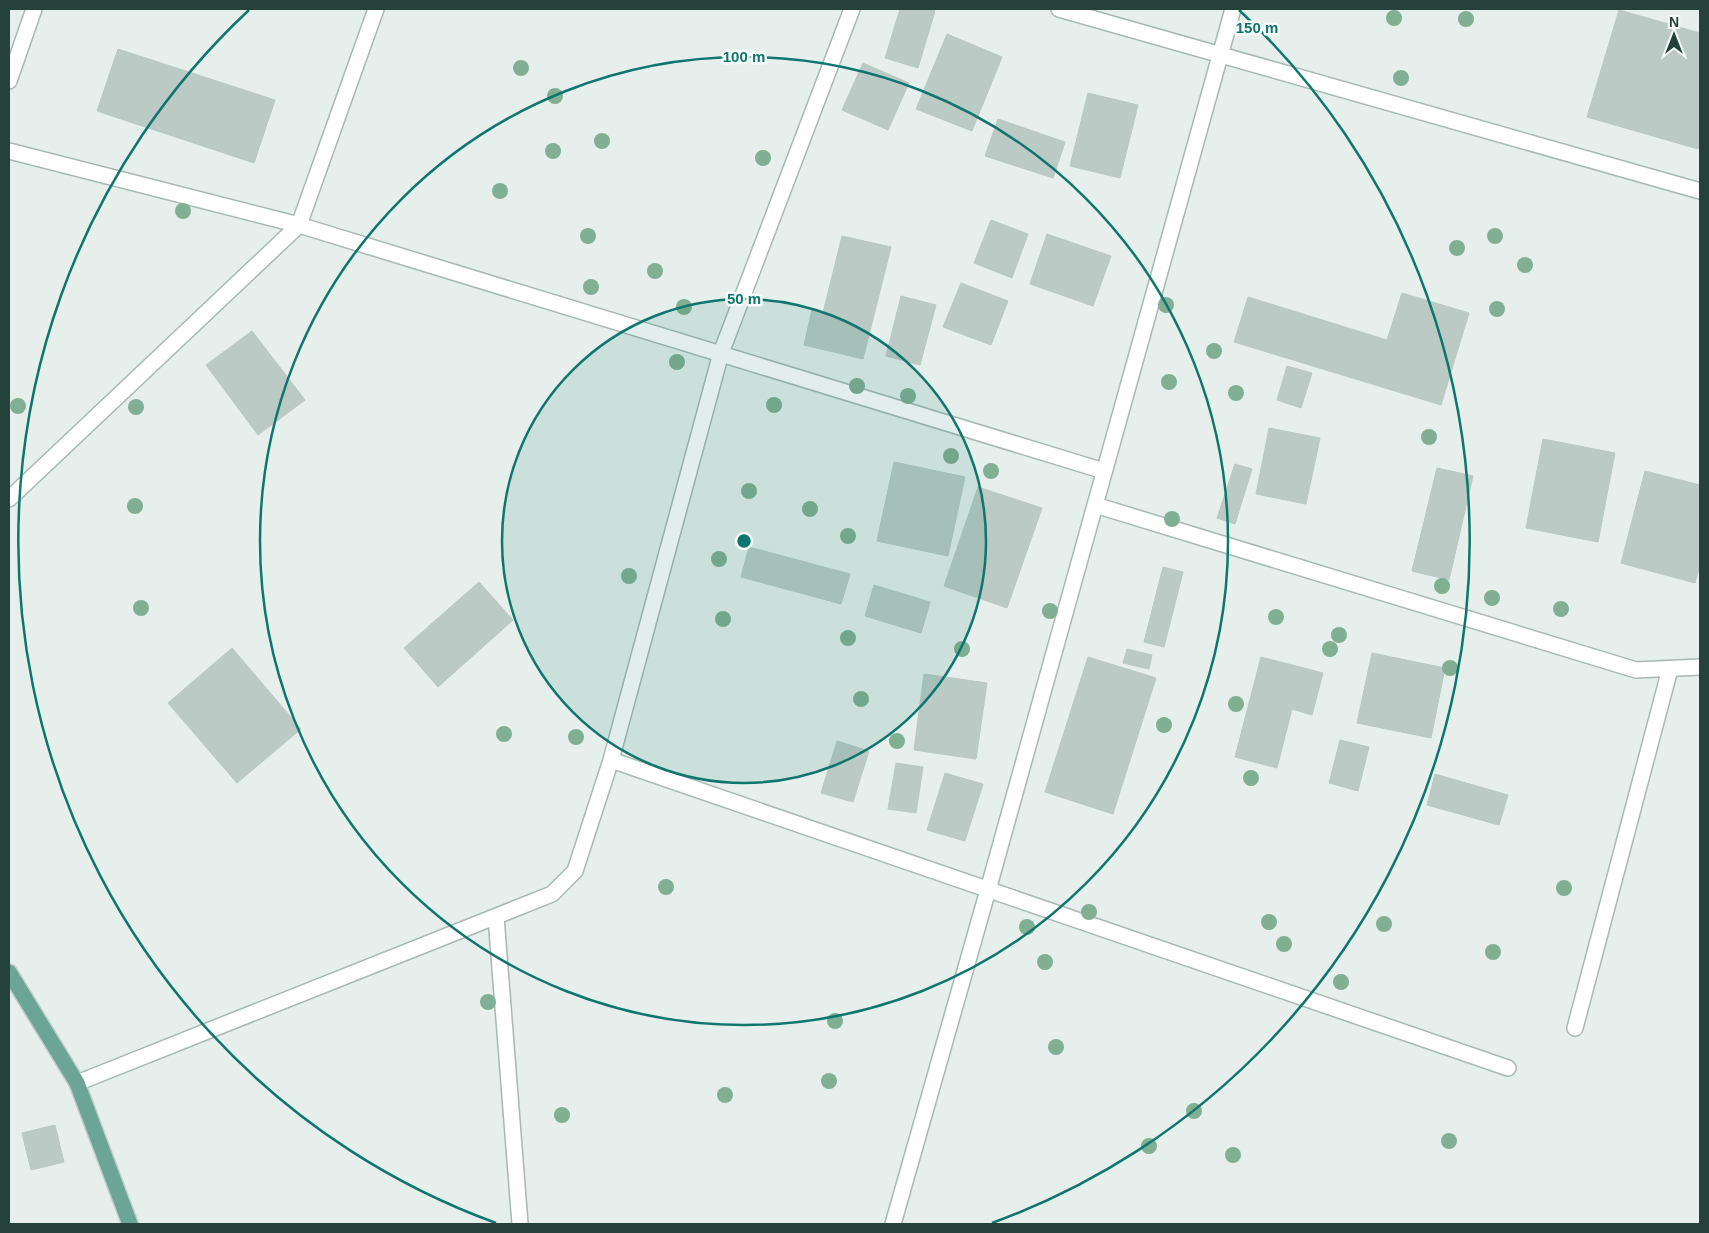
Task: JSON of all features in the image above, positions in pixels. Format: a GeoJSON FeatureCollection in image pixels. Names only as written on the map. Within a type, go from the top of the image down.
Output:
{"type":"FeatureCollection","features":[{"type":"Feature","properties":{"kind":"main road"},"geometry":{"type":"LineString","coordinates":[[9,972],[77,1084],[130,1224]]}},
{"type":"Feature","properties":{"kind":"street"},"geometry":{"type":"LineString","coordinates":[[9,82],[34,9]]}},
{"type":"Feature","properties":{"kind":"street"},"geometry":{"type":"LineString","coordinates":[[9,499],[299,225],[376,9]]}},
{"type":"Feature","properties":{"kind":"street"},"geometry":{"type":"LineString","coordinates":[[77,1084],[552,894],[574,872],[610,760],[721,353],[852,9]]}},
{"type":"Feature","properties":{"kind":"street"},"geometry":{"type":"LineString","coordinates":[[1059,9],[1700,191]]}},
{"type":"Feature","properties":{"kind":"street"},"geometry":{"type":"LineString","coordinates":[[893,1224],[1234,9]]}},
{"type":"Feature","properties":{"kind":"street"},"geometry":{"type":"LineString","coordinates":[[9,151],[299,225],[1104,470]]}},
{"type":"Feature","properties":{"kind":"street"},"geometry":{"type":"LineString","coordinates":[[1095,505],[1636,670],[1700,667]]}},
{"type":"Feature","properties":{"kind":"street"},"geometry":{"type":"LineString","coordinates":[[1575,1028],[1670,669]]}},
{"type":"Feature","properties":{"kind":"street"},"geometry":{"type":"LineString","coordinates":[[610,760],[1508,1068]]}},
{"type":"Feature","properties":{"kind":"street"},"geometry":{"type":"LineString","coordinates":[[496,917],[520,1224]]}},
{"type":"Feature","properties":{"kind":"building"},"geometry":{"type":"Polygon","coordinates":[[[900,9],[928,9],[935,11],[918,68],[885,58],[900,9]]]}},
{"type":"Feature","properties":{"kind":"building"},"geometry":{"type":"Polygon","coordinates":[[[1619,10],[1700,33],[1700,140],[1698,149],[1587,117],[1619,10]]]}},
{"type":"Feature","properties":{"kind":"building"},"geometry":{"type":"Polygon","coordinates":[[[947,34],[1002,57],[972,131],[916,109],[947,34]]]}},
{"type":"Feature","properties":{"kind":"building"},"geometry":{"type":"Polygon","coordinates":[[[118,49],[275,100],[254,163],[97,111],[118,49]]]}},
{"type":"Feature","properties":{"kind":"building"},"geometry":{"type":"Polygon","coordinates":[[[863,63],[909,83],[888,130],[842,110],[863,63]]]}},
{"type":"Feature","properties":{"kind":"building"},"geometry":{"type":"Polygon","coordinates":[[[1088,93],[1138,105],[1120,178],[1070,166],[1088,93]]]}},
{"type":"Feature","properties":{"kind":"building"},"geometry":{"type":"Polygon","coordinates":[[[998,119],[1065,142],[1053,178],[985,156],[998,119]]]}},
{"type":"Feature","properties":{"kind":"building"},"geometry":{"type":"Polygon","coordinates":[[[991,220],[1028,234],[1012,278],[974,263],[991,220]]]}},
{"type":"Feature","properties":{"kind":"building"},"geometry":{"type":"Polygon","coordinates":[[[1047,234],[1111,256],[1093,306],[1030,284],[1047,234]]]}},
{"type":"Feature","properties":{"kind":"building"},"geometry":{"type":"Polygon","coordinates":[[[842,236],[891,247],[863,359],[804,345],[812,310],[823,313],[842,236]]]}},
{"type":"Feature","properties":{"kind":"building"},"geometry":{"type":"Polygon","coordinates":[[[961,283],[1008,301],[991,345],[943,327],[961,283]]]}},
{"type":"Feature","properties":{"kind":"building"},"geometry":{"type":"Polygon","coordinates":[[[1402,293],[1469,313],[1441,405],[1234,342],[1248,297],[1387,340],[1402,293]]]}},
{"type":"Feature","properties":{"kind":"building"},"geometry":{"type":"Polygon","coordinates":[[[901,296],[936,305],[920,365],[886,356],[901,296]]]}},
{"type":"Feature","properties":{"kind":"building"},"geometry":{"type":"Polygon","coordinates":[[[252,331],[305,400],[258,435],[206,365],[252,331]]]}},
{"type":"Feature","properties":{"kind":"building"},"geometry":{"type":"Polygon","coordinates":[[[1287,366],[1312,373],[1301,408],[1277,400],[1287,366]]]}},
{"type":"Feature","properties":{"kind":"building"},"geometry":{"type":"Polygon","coordinates":[[[1269,428],[1320,438],[1306,504],[1256,494],[1269,428]]]}},
{"type":"Feature","properties":{"kind":"building"},"geometry":{"type":"Polygon","coordinates":[[[1543,439],[1615,453],[1598,542],[1526,528],[1543,439]]]}},
{"type":"Feature","properties":{"kind":"building"},"geometry":{"type":"Polygon","coordinates":[[[894,462],[965,477],[948,556],[877,541],[894,462]]]}},
{"type":"Feature","properties":{"kind":"building"},"geometry":{"type":"Polygon","coordinates":[[[1235,464],[1252,469],[1235,524],[1217,518],[1235,464]]]}},
{"type":"Feature","properties":{"kind":"building"},"geometry":{"type":"Polygon","coordinates":[[[1437,468],[1473,476],[1449,580],[1412,571],[1437,468]]]}},
{"type":"Feature","properties":{"kind":"building"},"geometry":{"type":"Polygon","coordinates":[[[1645,471],[1700,485],[1700,565],[1695,583],[1621,563],[1645,471]]]}},
{"type":"Feature","properties":{"kind":"building"},"geometry":{"type":"Polygon","coordinates":[[[978,487],[1042,508],[1007,608],[944,586],[978,487]]]}},
{"type":"Feature","properties":{"kind":"building"},"geometry":{"type":"Polygon","coordinates":[[[749,547],[850,574],[841,604],[741,577],[749,547]]]}},
{"type":"Feature","properties":{"kind":"building"},"geometry":{"type":"Polygon","coordinates":[[[1163,567],[1183,572],[1164,647],[1144,642],[1163,567]]]}},
{"type":"Feature","properties":{"kind":"building"},"geometry":{"type":"Polygon","coordinates":[[[479,582],[513,620],[438,687],[404,648],[479,582]]]}},
{"type":"Feature","properties":{"kind":"building"},"geometry":{"type":"Polygon","coordinates":[[[874,585],[930,602],[921,633],[865,616],[874,585]]]}},
{"type":"Feature","properties":{"kind":"building"},"geometry":{"type":"Polygon","coordinates":[[[232,648],[301,729],[237,783],[168,703],[232,648]]]}},
{"type":"Feature","properties":{"kind":"building"},"geometry":{"type":"Polygon","coordinates":[[[1127,649],[1152,655],[1149,669],[1123,663],[1127,649]]]}},
{"type":"Feature","properties":{"kind":"building"},"geometry":{"type":"Polygon","coordinates":[[[1372,653],[1445,668],[1431,738],[1357,723],[1372,653]]]}},
{"type":"Feature","properties":{"kind":"building"},"geometry":{"type":"Polygon","coordinates":[[[1088,657],[1156,678],[1113,814],[1045,792],[1088,657]]]}},
{"type":"Feature","properties":{"kind":"building"},"geometry":{"type":"Polygon","coordinates":[[[1261,657],[1323,673],[1312,715],[1292,709],[1277,768],[1235,757],[1261,657]]]}},
{"type":"Feature","properties":{"kind":"building"},"geometry":{"type":"Polygon","coordinates":[[[924,674],[987,683],[976,759],[914,750],[924,674]]]}},
{"type":"Feature","properties":{"kind":"building"},"geometry":{"type":"Polygon","coordinates":[[[1340,740],[1369,747],[1358,791],[1329,783],[1340,740]]]}},
{"type":"Feature","properties":{"kind":"building"},"geometry":{"type":"Polygon","coordinates":[[[837,741],[869,751],[853,802],[821,793],[837,741]]]}},
{"type":"Feature","properties":{"kind":"building"},"geometry":{"type":"Polygon","coordinates":[[[896,763],[923,767],[916,813],[888,809],[896,763]]]}},
{"type":"Feature","properties":{"kind":"building"},"geometry":{"type":"Polygon","coordinates":[[[945,773],[983,784],[965,841],[927,830],[945,773]]]}},
{"type":"Feature","properties":{"kind":"building"},"geometry":{"type":"Polygon","coordinates":[[[1435,774],[1508,795],[1499,825],[1427,805],[1435,774]]]}},
{"type":"Feature","properties":{"kind":"building"},"geometry":{"type":"Polygon","coordinates":[[[55,1125],[64,1162],[31,1170],[22,1133],[55,1125]]]}}]}
